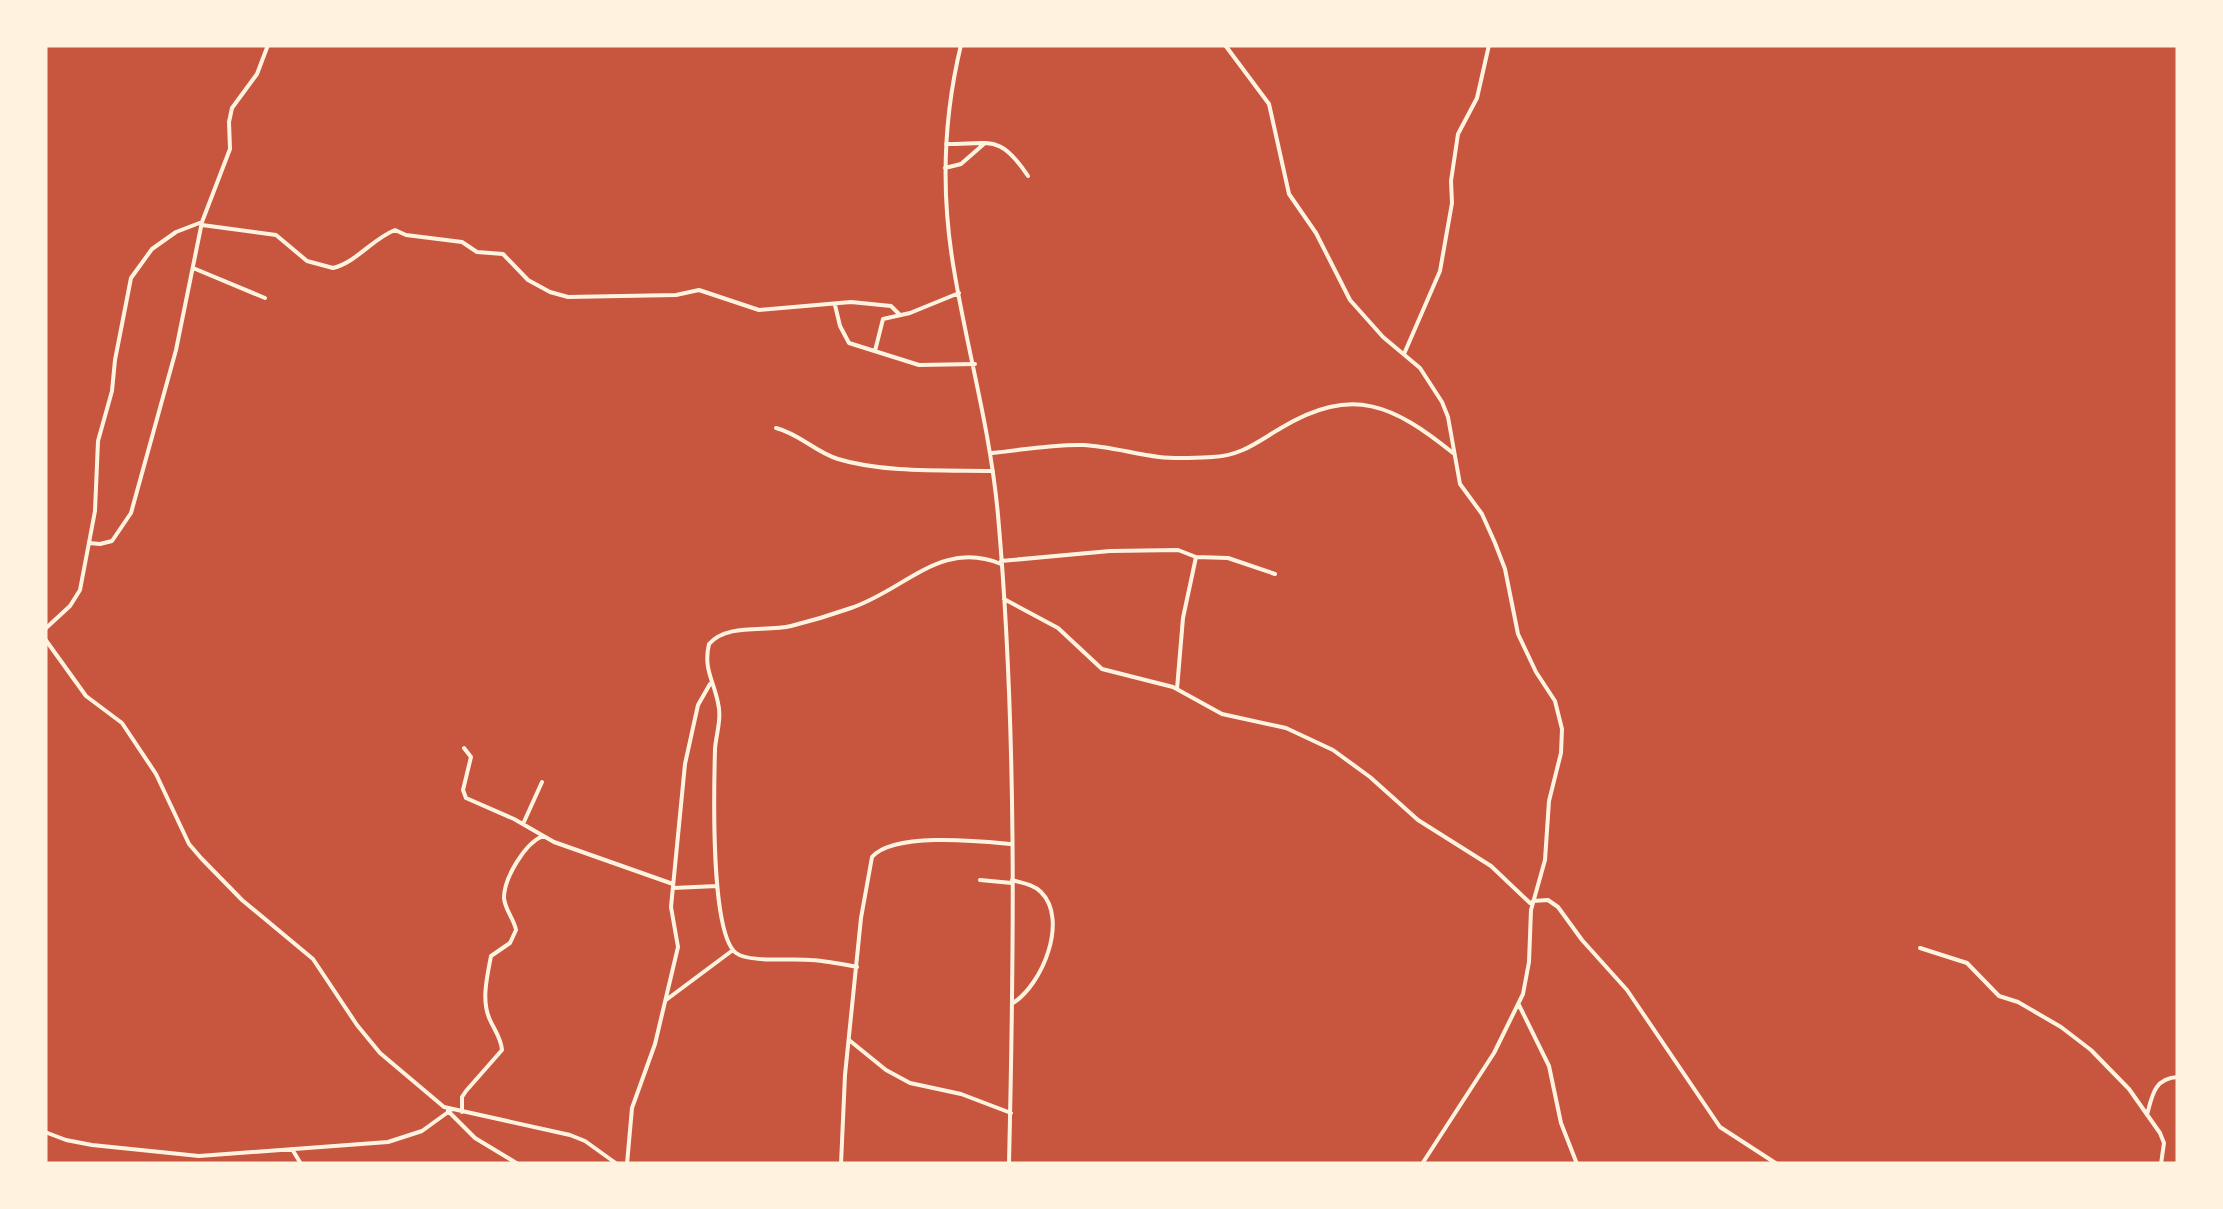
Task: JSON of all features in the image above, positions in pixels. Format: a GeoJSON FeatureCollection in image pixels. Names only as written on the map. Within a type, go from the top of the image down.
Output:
{"type":"FeatureCollection","features":[{"type":"Feature","properties":{"kind":"street"},"geometry":{"type":"LineString","coordinates":[[89,543],[112,541],[131,513],[176,350],[202,223],[230,148],[232,108],[257,74],[268,45]]}},
{"type":"Feature","properties":{"kind":"street"},"geometry":{"type":"LineString","coordinates":[[961,45],[948,106],[945,168],[958,292],[992,453],[1009,674],[1013,1003],[1010,1164]]}},
{"type":"Feature","properties":{"kind":"street"},"geometry":{"type":"LineString","coordinates":[[1225,45],[1270,104],[1289,194],[1316,234],[1339,282],[1366,320],[1420,368],[1442,402],[1460,484],[1482,514],[1501,557],[1518,634],[1555,701],[1562,729],[1561,753],[1549,802],[1545,860],[1532,903],[1528,978],[1494,1054],[1422,1164]]}},
{"type":"Feature","properties":{"kind":"street"},"geometry":{"type":"LineString","coordinates":[[1404,354],[1440,270],[1452,203],[1458,134],[1477,98],[1488,45]]}},
{"type":"Feature","properties":{"kind":"street"},"geometry":{"type":"LineString","coordinates":[[946,144],[984,143],[1006,148],[1028,176]]}},
{"type":"Feature","properties":{"kind":"street"},"geometry":{"type":"LineString","coordinates":[[945,168],[962,164],[984,143]]}},
{"type":"Feature","properties":{"kind":"street"},"geometry":{"type":"LineString","coordinates":[[45,630],[79,594],[95,511],[98,440],[112,392],[131,278],[152,249],[176,232],[202,223],[276,235],[307,261],[332,268],[358,256],[377,238],[395,230],[436,241],[462,242],[477,252],[503,254],[528,280],[558,295],[604,298],[698,290],[760,310],[835,302],[891,306],[900,315]]}},
{"type":"Feature","properties":{"kind":"street"},"geometry":{"type":"LineString","coordinates":[[193,268],[265,298]]}},
{"type":"Feature","properties":{"kind":"street"},"geometry":{"type":"LineString","coordinates":[[875,351],[884,318],[958,292]]}},
{"type":"Feature","properties":{"kind":"street"},"geometry":{"type":"LineString","coordinates":[[835,302],[849,343],[935,367],[974,364]]}},
{"type":"Feature","properties":{"kind":"street"},"geometry":{"type":"LineString","coordinates":[[992,453],[1089,445],[1164,458],[1229,456],[1244,452],[1312,413],[1332,406],[1362,404],[1385,408],[1454,453]]}},
{"type":"Feature","properties":{"kind":"street"},"geometry":{"type":"LineString","coordinates":[[776,428],[804,438],[829,456],[852,463],[993,471]]}},
{"type":"Feature","properties":{"kind":"street"},"geometry":{"type":"LineString","coordinates":[[857,967],[815,960],[749,958],[733,950],[723,929],[717,886],[718,703],[710,684],[707,650],[716,636],[791,626],[854,608],[962,555],[1001,562],[1178,550],[1196,557],[1223,557],[1276,574]]}},
{"type":"Feature","properties":{"kind":"street"},"geometry":{"type":"LineString","coordinates":[[1178,689],[1183,618],[1196,557]]}},
{"type":"Feature","properties":{"kind":"street"},"geometry":{"type":"LineString","coordinates":[[1004,600],[1058,628],[1102,669],[1178,689],[1222,714],[1286,728],[1342,756],[1418,820],[1492,866],[1532,903]]}},
{"type":"Feature","properties":{"kind":"street"},"geometry":{"type":"LineString","coordinates":[[45,639],[86,696],[122,723],[156,774],[189,844],[200,858],[266,922],[312,959],[380,1053],[450,1111],[474,1138],[518,1164]]}},
{"type":"Feature","properties":{"kind":"street"},"geometry":{"type":"LineString","coordinates":[[627,1164],[632,1108],[648,1066],[678,947],[671,907],[685,764],[698,705],[710,684]]}},
{"type":"Feature","properties":{"kind":"street"},"geometry":{"type":"LineString","coordinates":[[464,748],[472,758],[463,790],[466,798],[543,836],[646,877],[673,886],[717,886]]}},
{"type":"Feature","properties":{"kind":"street"},"geometry":{"type":"LineString","coordinates":[[523,824],[542,782]]}},
{"type":"Feature","properties":{"kind":"street"},"geometry":{"type":"LineString","coordinates":[[462,1112],[466,1091],[502,1050],[489,1018],[486,996],[491,956],[510,943],[516,930],[505,892],[525,850],[543,836]]}},
{"type":"Feature","properties":{"kind":"street"},"geometry":{"type":"LineString","coordinates":[[841,1164],[842,1105],[872,857],[877,851],[909,842],[1011,844]]}},
{"type":"Feature","properties":{"kind":"street"},"geometry":{"type":"LineString","coordinates":[[980,880],[1034,886],[1051,908],[1042,972],[1027,993],[1013,1003]]}},
{"type":"Feature","properties":{"kind":"street"},"geometry":{"type":"LineString","coordinates":[[1532,903],[1548,900],[1558,907],[1627,990],[1720,1127],[1778,1164]]}},
{"type":"Feature","properties":{"kind":"street"},"geometry":{"type":"LineString","coordinates":[[1920,948],[1967,963],[1999,996],[2018,1002],[2061,1027],[2090,1050],[2129,1089],[2148,1115],[2164,1143],[2160,1164]]}},
{"type":"Feature","properties":{"kind":"street"},"geometry":{"type":"LineString","coordinates":[[666,1000],[733,950]]}},
{"type":"Feature","properties":{"kind":"street"},"geometry":{"type":"LineString","coordinates":[[1519,1005],[1549,1066],[1561,1123],[1577,1164]]}},
{"type":"Feature","properties":{"kind":"street"},"geometry":{"type":"LineString","coordinates":[[849,1040],[886,1070],[910,1082],[962,1094],[1010,1113]]}},
{"type":"Feature","properties":{"kind":"street"},"geometry":{"type":"LineString","coordinates":[[2148,1115],[2155,1088],[2168,1078],[2178,1077]]}},
{"type":"Feature","properties":{"kind":"street"},"geometry":{"type":"LineString","coordinates":[[45,1132],[66,1140],[184,1155],[404,1138],[422,1131],[450,1111],[570,1135],[585,1140],[618,1164]]}},
{"type":"Feature","properties":{"kind":"street"},"geometry":{"type":"LineString","coordinates":[[292,1149],[301,1164]]}}]}
